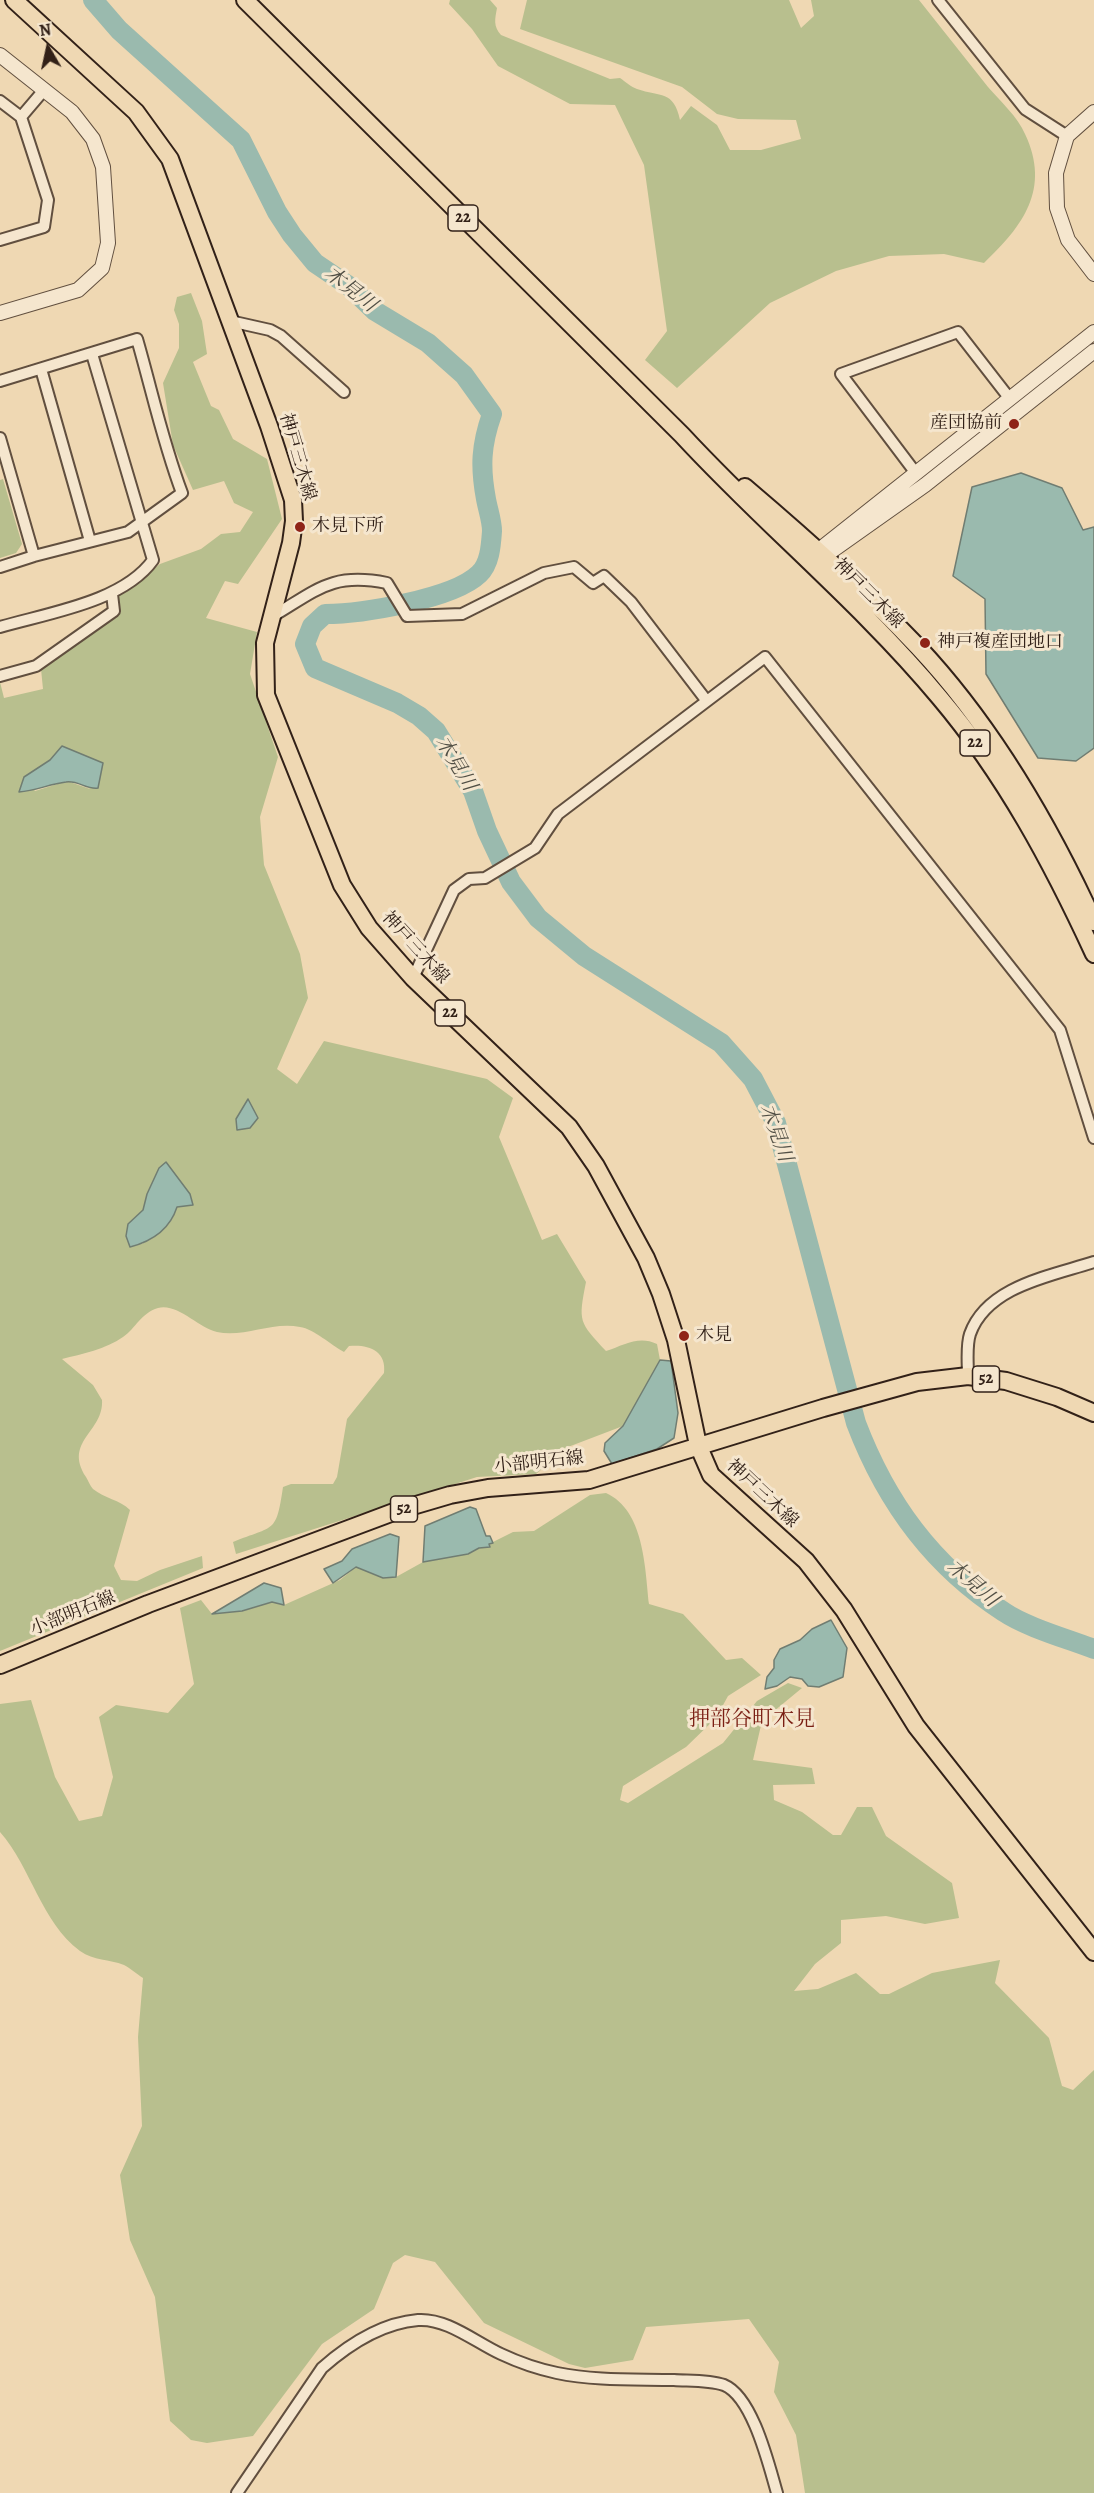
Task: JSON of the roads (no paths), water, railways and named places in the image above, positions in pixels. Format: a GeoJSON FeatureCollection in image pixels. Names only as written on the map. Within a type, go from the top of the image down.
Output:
{"type":"FeatureCollection","features":[{"type":"Feature","properties":{"kind":"main road","name":"神戸三木線"},"geometry":{"type":"LineString","coordinates":[[14,0],[136,112],[170,159],[279,455],[293,500],[294,521],[291,543],[265,643],[267,695],[342,885],[369,928],[413,978],[569,1127],[596,1166],[646,1258],[662,1294],[676,1340],[698,1445],[711,1475],[806,1561],[832,1594],[916,1726],[1094,1952]]}},
{"type":"Feature","properties":{"kind":"main road","name":"神戸三木線"},"geometry":{"type":"LineString","coordinates":[[245,0],[682,435],[722,479],[819,557],[920,649],[996,747],[1064,856],[1094,922]]}},
{"type":"Feature","properties":{"kind":"main road","name":"神戸三木線"},"geometry":{"type":"LineString","coordinates":[[819,557],[940,698],[983,754],[1024,816],[1094,954]]}},
{"type":"Feature","properties":{"kind":"main road","name":"小部明石線"},"geometry":{"type":"LineString","coordinates":[[0,1665],[148,1604],[399,1510],[450,1495],[488,1488],[588,1480],[698,1445],[917,1382],[968,1376],[1006,1381],[1057,1397],[1094,1413]]}},
{"type":"Feature","properties":{"kind":"street"},"geometry":{"type":"LineString","coordinates":[[938,0],[1025,109],[1067,136]]}},
{"type":"Feature","properties":{"kind":"street"},"geometry":{"type":"LineString","coordinates":[[0,55],[72,112],[93,139],[104,167],[108,243],[102,268],[78,290],[0,313]]}},
{"type":"Feature","properties":{"kind":"street"},"geometry":{"type":"LineString","coordinates":[[21,117],[44,90]]}},
{"type":"Feature","properties":{"kind":"street"},"geometry":{"type":"LineString","coordinates":[[0,101],[21,117],[48,200],[44,227],[0,240]]}},
{"type":"Feature","properties":{"kind":"street"},"geometry":{"type":"LineString","coordinates":[[1094,112],[1067,136],[1056,173],[1057,208],[1068,240],[1094,273]]}},
{"type":"Feature","properties":{"kind":"street"},"geometry":{"type":"LineString","coordinates":[[230,321],[240,321],[270,330],[281,336],[344,392]]}},
{"type":"Feature","properties":{"kind":"street"},"geometry":{"type":"LineString","coordinates":[[915,472],[841,374],[958,332],[1010,399]]}},
{"type":"Feature","properties":{"kind":"street"},"geometry":{"type":"LineString","coordinates":[[819,557],[915,472],[1094,332]]}},
{"type":"Feature","properties":{"kind":"street"},"geometry":{"type":"LineString","coordinates":[[0,381],[137,339],[159,414],[167,452],[182,493],[141,525],[128,532],[0,567]]}},
{"type":"Feature","properties":{"kind":"street"},"geometry":{"type":"LineString","coordinates":[[819,557],[925,485],[1094,351]]}},
{"type":"Feature","properties":{"kind":"street"},"geometry":{"type":"LineString","coordinates":[[0,627],[112,594],[145,571],[153,560],[92,354]]}},
{"type":"Feature","properties":{"kind":"street"},"geometry":{"type":"LineString","coordinates":[[41,369],[90,542]]}},
{"type":"Feature","properties":{"kind":"street"},"geometry":{"type":"LineString","coordinates":[[0,438],[34,556]]}},
{"type":"Feature","properties":{"kind":"street"},"geometry":{"type":"LineString","coordinates":[[273,616],[326,585],[345,579],[387,583],[407,616],[462,614],[544,573],[574,567],[593,583],[604,576],[631,602],[706,700]]}},
{"type":"Feature","properties":{"kind":"street"},"geometry":{"type":"LineString","coordinates":[[0,676],[36,666],[114,611],[112,594]]}},
{"type":"Feature","properties":{"kind":"street"},"geometry":{"type":"LineString","coordinates":[[413,978],[454,890],[469,879],[485,878],[535,848],[558,814],[765,657],[1060,1030],[1094,1138]]}},
{"type":"Feature","properties":{"kind":"street"},"geometry":{"type":"LineString","coordinates":[[968,1376],[969,1336],[978,1318],[995,1300],[1017,1288],[1094,1262]]}},
{"type":"Feature","properties":{"kind":"street"},"geometry":{"type":"LineString","coordinates":[[237,2493],[322,2368],[338,2354],[392,2325],[419,2320],[453,2329],[501,2354],[558,2373],[602,2378],[700,2381],[725,2385],[738,2396],[752,2420],[777,2493]]}},
{"type":"Feature","properties":{"kind":"waterway","name":"木見川"},"geometry":{"type":"LineString","coordinates":[[93,0],[119,30],[241,140],[277,212],[315,263],[349,286],[375,311],[428,343],[464,375],[492,414],[484,446],[482,466],[492,531],[489,554],[483,570],[466,583],[428,598],[383,608],[325,614],[312,626],[305,644],[315,668],[397,703],[419,716],[436,731],[473,791],[487,831],[511,882],[538,918],[584,956],[721,1043],[753,1079],[776,1123],[856,1423],[868,1452],[897,1505],[933,1553],[978,1594],[1024,1623],[1094,1649]]}},
{"type":"Feature","properties":{"kind":"place","name":"産団協前"},"geometry":{"type":"Point","coordinates":[1014,424]}},
{"type":"Feature","properties":{"kind":"place","name":"木見下所"},"geometry":{"type":"Point","coordinates":[300,527]}},
{"type":"Feature","properties":{"kind":"place","name":"神戸複産団地口"},"geometry":{"type":"Point","coordinates":[925,643]}},
{"type":"Feature","properties":{"kind":"place","name":"木見"},"geometry":{"type":"Point","coordinates":[684,1336]}},
{"type":"Feature","properties":{"kind":"district","name":"押部谷町木見"},"geometry":{"type":"Point","coordinates":[752,1720]}}]}
